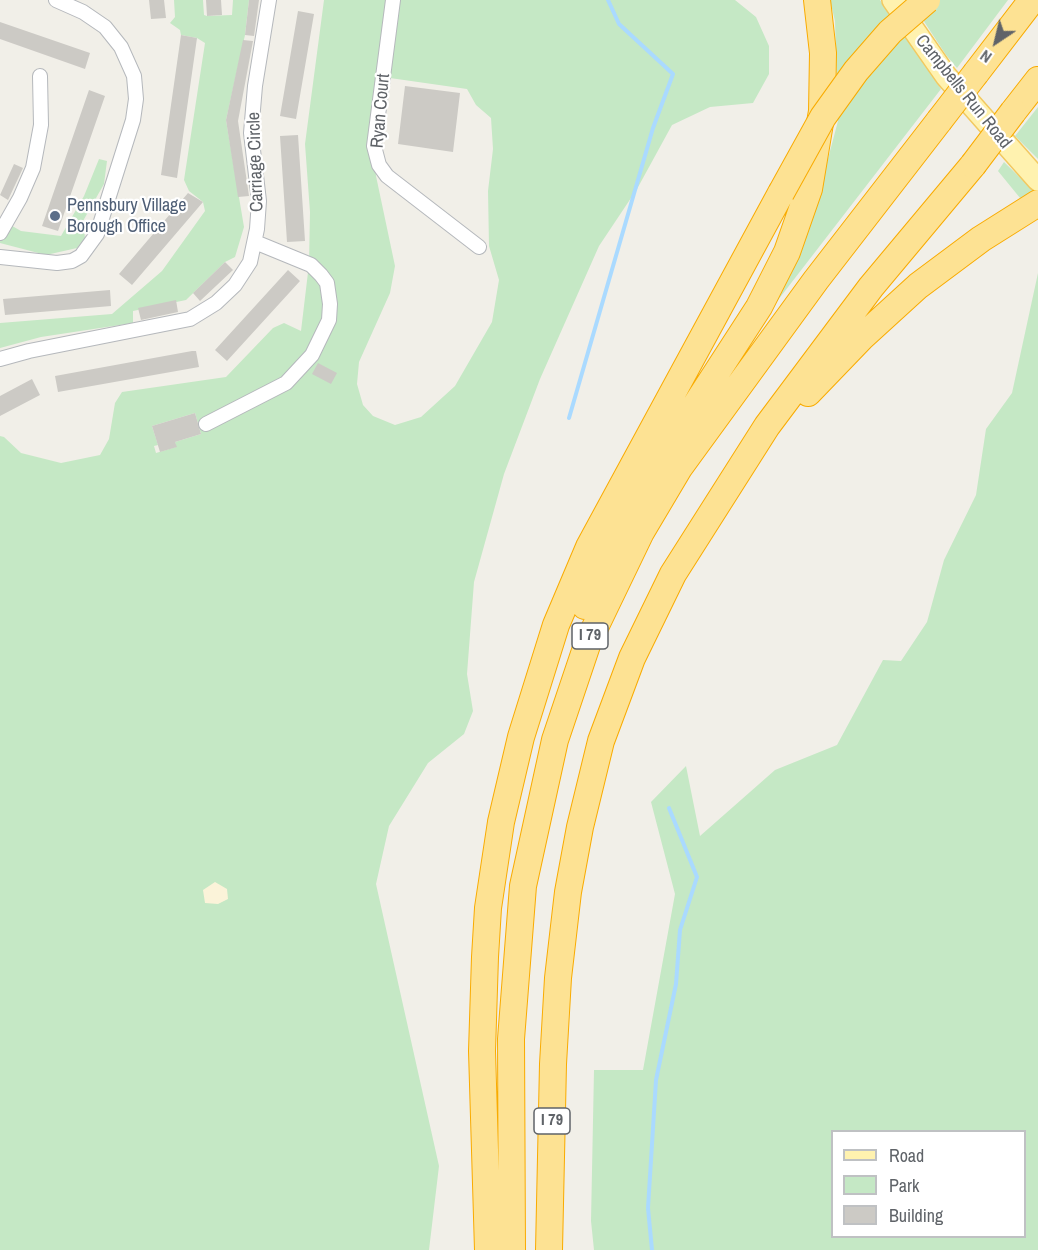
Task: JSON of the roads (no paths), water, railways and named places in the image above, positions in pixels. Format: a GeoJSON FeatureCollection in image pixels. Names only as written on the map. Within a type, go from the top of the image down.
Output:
{"type":"FeatureCollection","features":[{"type":"Feature","properties":{"kind":"highway"},"geometry":{"type":"LineString","coordinates":[[523,886],[528,816],[538,752],[560,674],[589,596],[651,472],[770,288],[802,212],[814,166],[822,111],[823,52],[818,0]]}},
{"type":"Feature","properties":{"kind":"highway"},"geometry":{"type":"LineString","coordinates":[[488,1250],[482,1051],[484,957],[488,908],[501,822],[520,737],[548,647],[589,547],[819,125],[856,71],[890,33],[927,0]]}},
{"type":"Feature","properties":{"kind":"highway","name":"I 79"},"geometry":{"type":"LineString","coordinates":[[512,1250],[511,1040],[523,886],[543,783],[575,678],[606,600],[640,532],[679,468],[731,393],[1032,0]]}},
{"type":"Feature","properties":{"kind":"highway","name":"I 79"},"geometry":{"type":"LineString","coordinates":[[549,1250],[558,978],[568,892],[580,827],[601,741],[632,658],[673,574],[731,480],[802,376],[864,296],[973,165],[1038,80]]}},
{"type":"Feature","properties":{"kind":"highway"},"geometry":{"type":"LineString","coordinates":[[731,480],[830,369],[890,311],[949,262],[1033,205]]}},
{"type":"Feature","properties":{"kind":"main road","name":"Campbells Run Road"},"geometry":{"type":"LineString","coordinates":[[893,0],[959,93],[1038,180]]}},
{"type":"Feature","properties":{"kind":"street"},"geometry":{"type":"LineString","coordinates":[[0,257],[57,263],[72,261],[81,256],[97,234],[133,120],[136,99],[134,75],[121,47],[105,27],[83,12],[56,0]]}},
{"type":"Feature","properties":{"kind":"street","name":"Carriage Circle"},"geometry":{"type":"LineString","coordinates":[[0,359],[29,351],[190,319],[216,303],[235,285],[248,267],[255,242],[259,201],[251,133],[255,86],[269,0]]}},
{"type":"Feature","properties":{"kind":"street","name":"Ryan Court"},"geometry":{"type":"LineString","coordinates":[[393,0],[374,146],[379,165],[387,176],[479,247]]}},
{"type":"Feature","properties":{"kind":"street"},"geometry":{"type":"LineString","coordinates":[[0,233],[20,198],[33,168],[41,125],[40,76]]}},
{"type":"Feature","properties":{"kind":"street"},"geometry":{"type":"LineString","coordinates":[[206,424],[286,383],[312,355],[329,320],[330,304],[327,283],[321,275],[311,265],[255,242]]}},
{"type":"Feature","properties":{"kind":"waterway"},"geometry":{"type":"LineString","coordinates":[[569,418],[653,128],[673,74],[619,24],[608,0]]}},
{"type":"Feature","properties":{"kind":"waterway"},"geometry":{"type":"LineString","coordinates":[[652,1250],[648,1208],[656,1080],[676,984],[680,930],[697,877],[669,808]]}},
{"type":"Feature","properties":{"kind":"place","name":"Pennsbury Village Borough Office"},"geometry":{"type":"Point","coordinates":[55,216]}}]}
